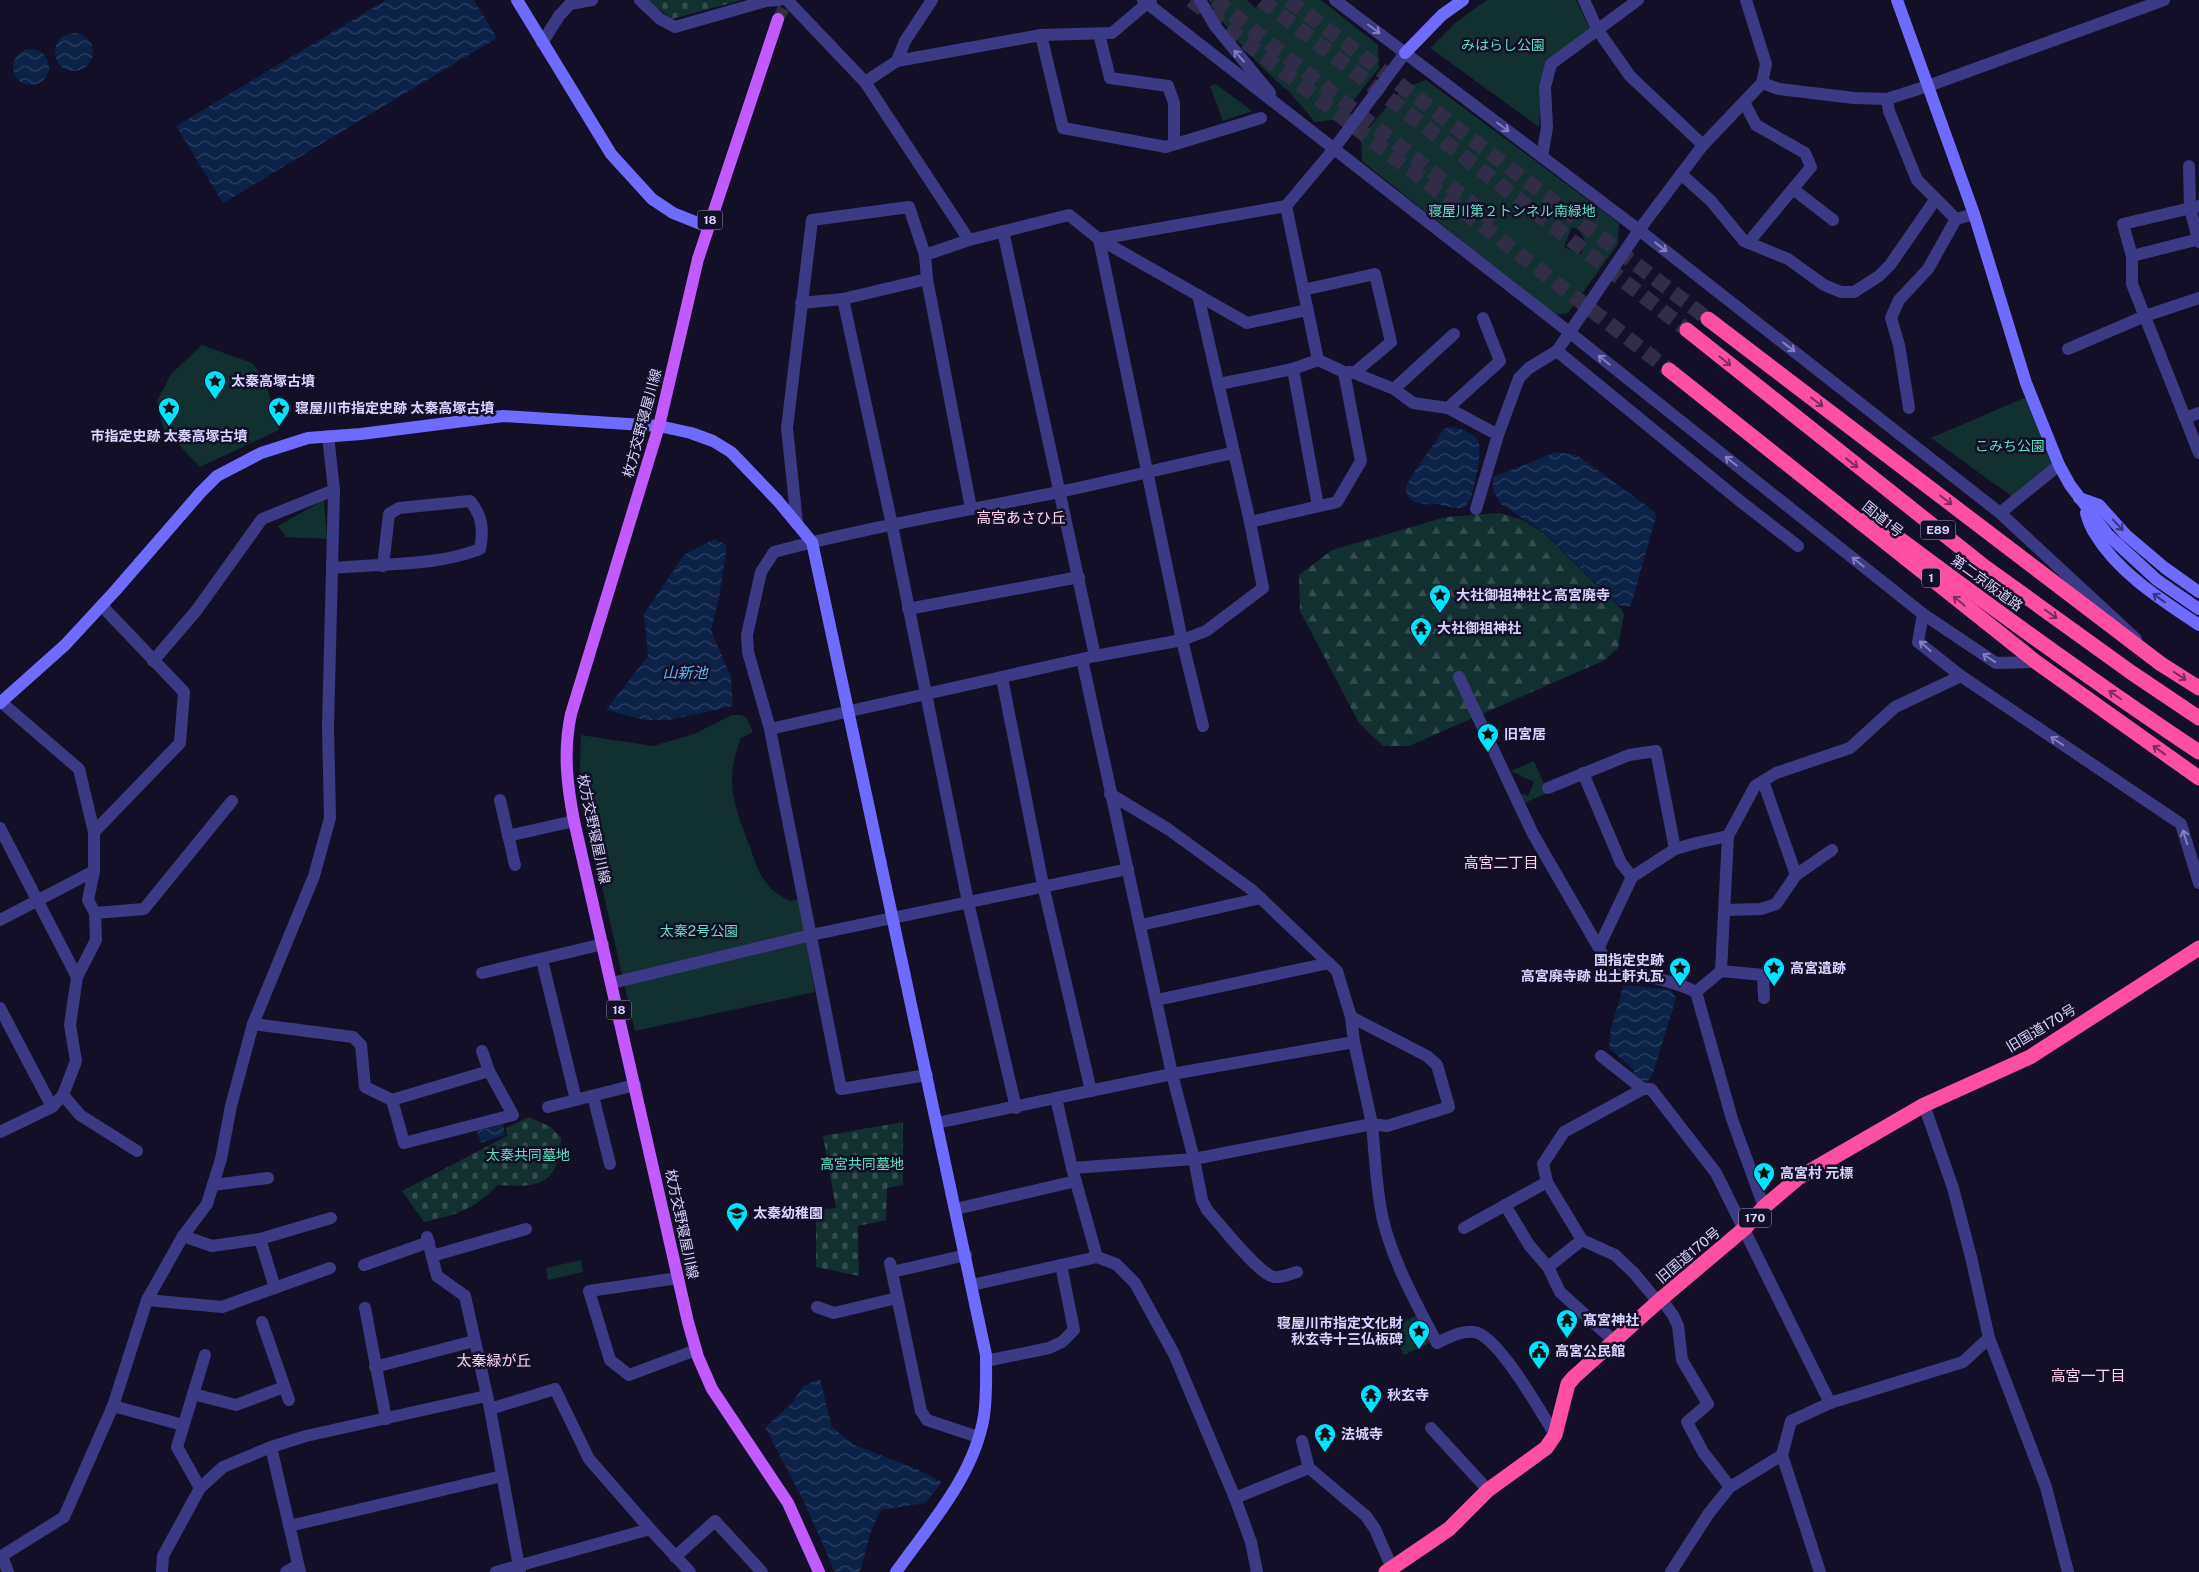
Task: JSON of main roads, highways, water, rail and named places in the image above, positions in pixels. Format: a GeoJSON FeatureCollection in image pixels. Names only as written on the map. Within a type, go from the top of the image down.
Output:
{"type":"FeatureCollection","features":[{"type":"Feature","properties":{"kind":"highway"},"geometry":{"type":"LineString","coordinates":[[1708,319],[2162,664],[2199,688]]}},
{"type":"Feature","properties":{"kind":"highway","name":"第二京阪道路"},"geometry":{"type":"LineString","coordinates":[[1688,330],[1986,567],[2132,673],[2199,718]]}},
{"type":"Feature","properties":{"kind":"highway","name":"第二京阪道路"},"geometry":{"type":"LineString","coordinates":[[1668,365],[1961,585],[2118,698],[2199,752]]}},
{"type":"Feature","properties":{"kind":"highway","name":"国道1号"},"geometry":{"type":"LineString","coordinates":[[1668,365],[2036,662],[2199,778]]}},
{"type":"Feature","properties":{"kind":"highway","name":"旧国道170号"},"geometry":{"type":"LineString","coordinates":[[1389,1570],[1449,1529],[1488,1490],[1546,1448],[1555,1435],[1568,1384],[1659,1300],[1745,1228],[1764,1207],[1798,1178],[1924,1105],[2030,1057],[2199,948]]}},
{"type":"Feature","properties":{"kind":"main road","name":"枚方交野寝屋川線"},"geometry":{"type":"LineString","coordinates":[[778,19],[698,259],[659,426],[571,714],[566,737],[566,772],[574,821],[604,944],[678,1278],[696,1350],[712,1389],[788,1504],[819,1572]]}},
{"type":"Feature","properties":{"kind":"water"},"geometry":{"type":"Polygon","coordinates":[[[386,0],[474,0],[497,38],[223,203],[176,126],[386,0]]]}},
{"type":"Feature","properties":{"kind":"water"},"geometry":{"type":"Polygon","coordinates":[[[74,33],[87,39],[93,52],[87,65],[74,71],[61,65],[55,52],[61,39],[74,33]]]}},
{"type":"Feature","properties":{"kind":"water"},"geometry":{"type":"Polygon","coordinates":[[[31,49],[38,50],[44,54],[48,60],[48,74],[44,80],[38,84],[31,85],[24,84],[18,80],[14,74],[13,67],[14,60],[18,54],[24,50],[31,49]]]}},
{"type":"Feature","properties":{"kind":"water"},"geometry":{"type":"Polygon","coordinates":[[[1448,427],[1471,433],[1479,444],[1480,449],[1474,488],[1468,504],[1462,508],[1453,508],[1414,502],[1408,497],[1407,484],[1443,430],[1448,427]]]}},
{"type":"Feature","properties":{"kind":"water"},"geometry":{"type":"Polygon","coordinates":[[[1556,452],[1577,455],[1655,512],[1656,517],[1629,607],[1618,605],[1546,534],[1501,504],[1493,490],[1493,477],[1556,452]]]}},
{"type":"Feature","properties":{"kind":"water","name":"山新池"},"geometry":{"type":"Polygon","coordinates":[[[714,539],[727,545],[719,598],[711,630],[731,677],[733,706],[669,720],[644,720],[606,710],[648,656],[644,614],[684,555],[714,539]]]}},
{"type":"Feature","properties":{"kind":"water"},"geometry":{"type":"Polygon","coordinates":[[[1628,985],[1671,990],[1676,998],[1652,1076],[1646,1083],[1640,1081],[1633,1074],[1634,1070],[1609,1048],[1611,1028],[1623,987],[1628,985]]]}},
{"type":"Feature","properties":{"kind":"water"},"geometry":{"type":"Polygon","coordinates":[[[503,1124],[505,1135],[481,1143],[477,1131],[503,1124]]]}},
{"type":"Feature","properties":{"kind":"water"},"geometry":{"type":"Polygon","coordinates":[[[820,1379],[832,1427],[854,1445],[917,1469],[942,1482],[925,1503],[881,1510],[871,1531],[860,1572],[835,1572],[804,1502],[765,1427],[792,1403],[803,1386],[820,1379]]]}},
{"type":"Feature","properties":{"kind":"tunnel"},"geometry":{"type":"LineString","coordinates":[[778,19],[788,0]]}},
{"type":"Feature","properties":{"kind":"tunnel"},"geometry":{"type":"LineString","coordinates":[[1191,0],[1669,370]]}},
{"type":"Feature","properties":{"kind":"tunnel"},"geometry":{"type":"LineString","coordinates":[[1215,0],[1494,221]]}},
{"type":"Feature","properties":{"kind":"tunnel"},"geometry":{"type":"LineString","coordinates":[[1262,0],[1687,330]]}},
{"type":"Feature","properties":{"kind":"tunnel"},"geometry":{"type":"LineString","coordinates":[[1289,0],[1708,319]]}},
{"type":"Feature","properties":{"kind":"place","name":"太秦高塚古墳"},"geometry":{"type":"Point","coordinates":[215,400]}},
{"type":"Feature","properties":{"kind":"place","name":"市指定史跡 太秦高塚古墳"},"geometry":{"type":"Point","coordinates":[169,427]}},
{"type":"Feature","properties":{"kind":"place","name":"寝屋川市指定史跡 太秦高塚古墳"},"geometry":{"type":"Point","coordinates":[279,427]}},
{"type":"Feature","properties":{"kind":"place","name":"大社御祖神社と高宮廃寺"},"geometry":{"type":"Point","coordinates":[1440,614]}},
{"type":"Feature","properties":{"kind":"place","name":"大社御祖神社"},"geometry":{"type":"Point","coordinates":[1421,647]}},
{"type":"Feature","properties":{"kind":"place","name":"旧宮居"},"geometry":{"type":"Point","coordinates":[1488,753]}},
{"type":"Feature","properties":{"kind":"place","name":"国指定史跡 高宮廃寺跡 出土軒丸瓦"},"geometry":{"type":"Point","coordinates":[1680,987]}},
{"type":"Feature","properties":{"kind":"place","name":"高宮遺跡"},"geometry":{"type":"Point","coordinates":[1774,987]}},
{"type":"Feature","properties":{"kind":"place","name":"高宮村 元標"},"geometry":{"type":"Point","coordinates":[1764,1192]}},
{"type":"Feature","properties":{"kind":"place","name":"太秦幼稚園"},"geometry":{"type":"Point","coordinates":[737,1232]}},
{"type":"Feature","properties":{"kind":"place","name":"髙宮神社"},"geometry":{"type":"Point","coordinates":[1567,1339]}},
{"type":"Feature","properties":{"kind":"place","name":"寝屋川市指定文化財 秋玄寺十三仏板碑"},"geometry":{"type":"Point","coordinates":[1419,1350]}},
{"type":"Feature","properties":{"kind":"place","name":"高宮公民館"},"geometry":{"type":"Point","coordinates":[1539,1370]}},
{"type":"Feature","properties":{"kind":"place","name":"秋玄寺"},"geometry":{"type":"Point","coordinates":[1371,1414]}},
{"type":"Feature","properties":{"kind":"place","name":"法城寺"},"geometry":{"type":"Point","coordinates":[1325,1453]}},
{"type":"Feature","properties":{"kind":"district","name":"高宮あさひ丘"},"geometry":{"type":"Point","coordinates":[1021,518]}},
{"type":"Feature","properties":{"kind":"district","name":"高宮二丁目"},"geometry":{"type":"Point","coordinates":[1501,863]}},
{"type":"Feature","properties":{"kind":"district","name":"太秦緑が丘"},"geometry":{"type":"Point","coordinates":[494,1361]}},
{"type":"Feature","properties":{"kind":"district","name":"高宮一丁目"},"geometry":{"type":"Point","coordinates":[2088,1376]}},
{"type":"Feature","properties":{"kind":"park label","name":"みはらし公園"},"geometry":{"type":"Point","coordinates":[1503,45]}},
{"type":"Feature","properties":{"kind":"park label","name":"寝屋川第２トンネル南緑地"},"geometry":{"type":"Point","coordinates":[1512,211]}},
{"type":"Feature","properties":{"kind":"park label","name":"こみち公園"},"geometry":{"type":"Point","coordinates":[2010,446]}},
{"type":"Feature","properties":{"kind":"park label","name":"太秦2号公園"},"geometry":{"type":"Point","coordinates":[699,931]}},
{"type":"Feature","properties":{"kind":"park label","name":"太秦共同墓地"},"geometry":{"type":"Point","coordinates":[528,1155]}},
{"type":"Feature","properties":{"kind":"park label","name":"高宮共同墓地"},"geometry":{"type":"Point","coordinates":[862,1164]}}]}
